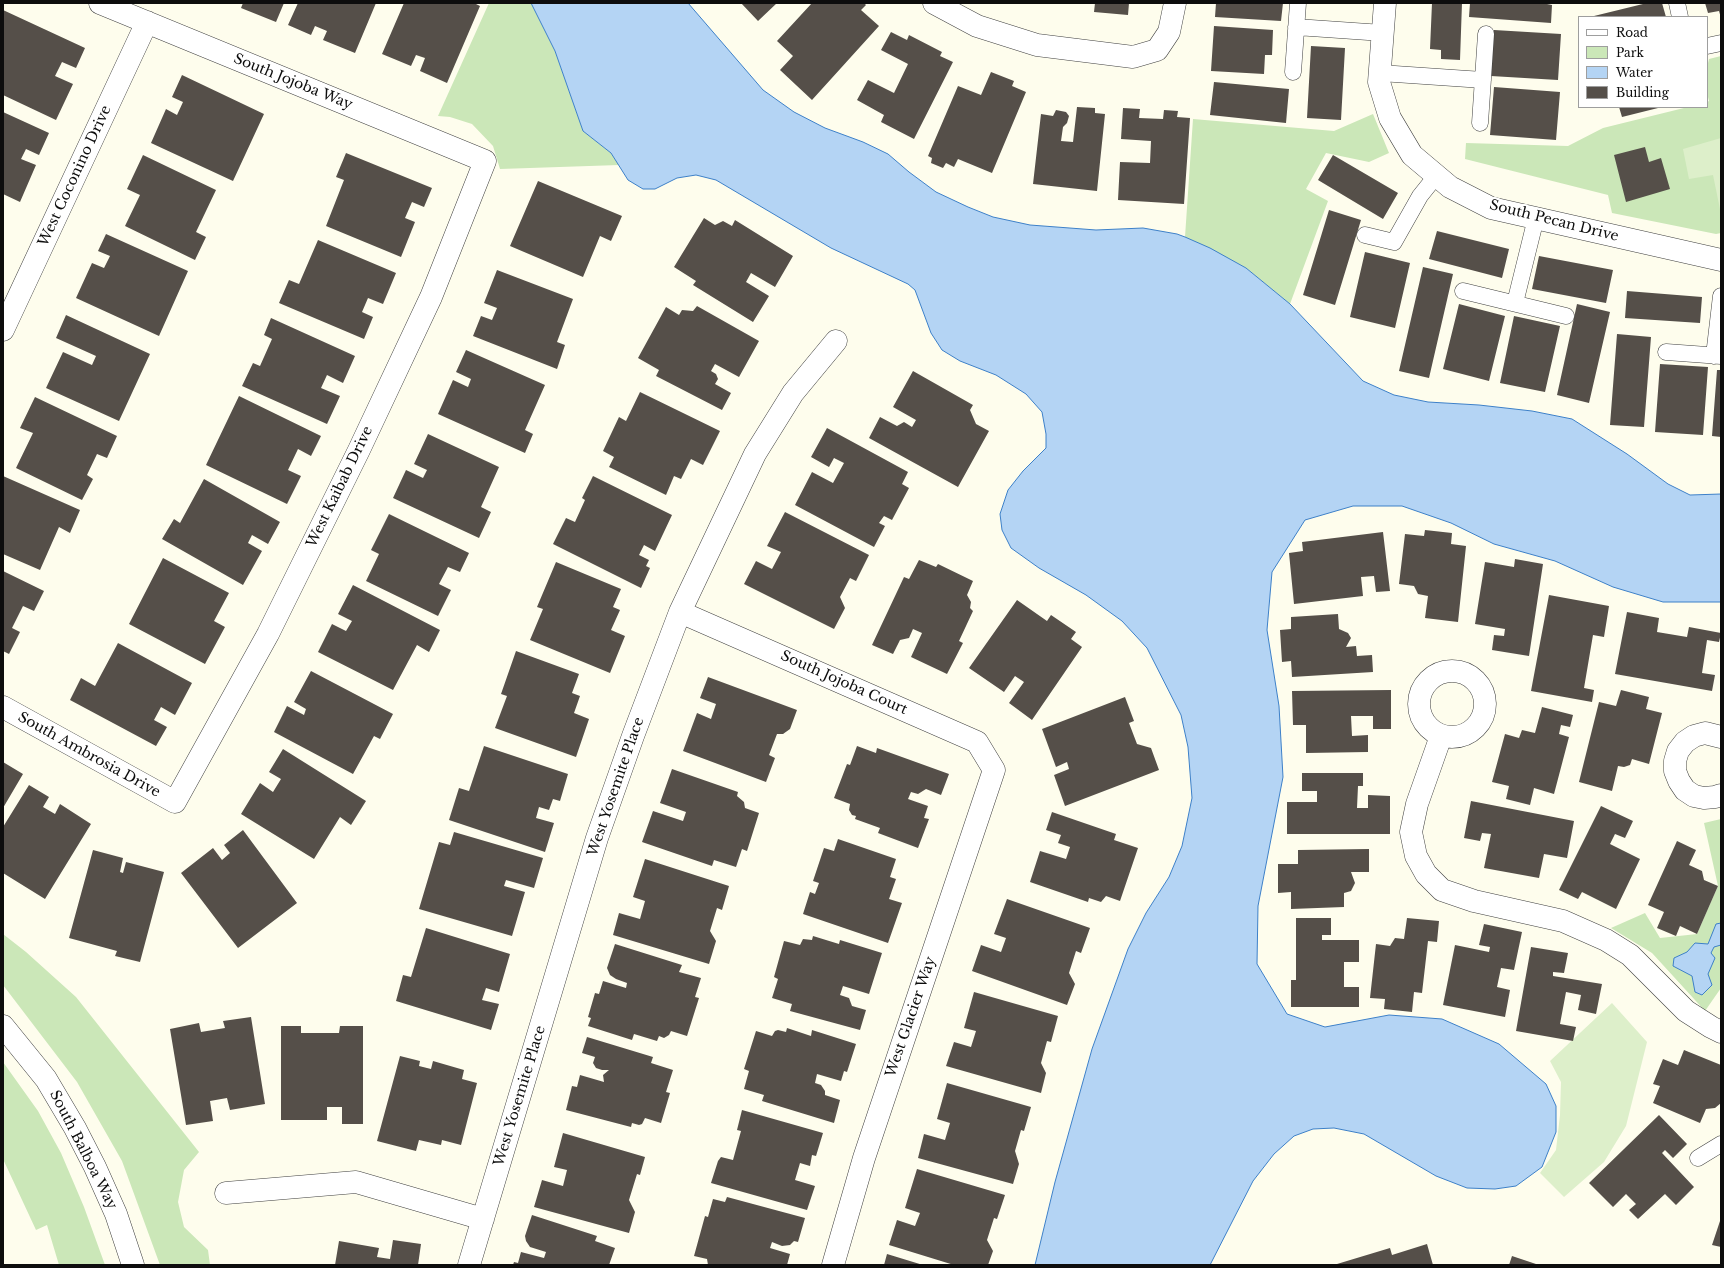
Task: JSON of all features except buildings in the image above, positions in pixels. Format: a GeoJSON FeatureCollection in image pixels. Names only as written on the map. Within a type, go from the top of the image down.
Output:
{"type":"FeatureCollection","features":[{"type":"Feature","properties":{"kind":"street","name":"South Jojoba Way"},"geometry":{"type":"LineString","coordinates":[[100,3],[486,161]]}},
{"type":"Feature","properties":{"kind":"street"},"geometry":{"type":"LineString","coordinates":[[934,3],[977,26],[1037,46],[1133,57],[1157,50],[1169,32],[1175,3]]}},
{"type":"Feature","properties":{"kind":"street","name":"South Pecan Drive"},"geometry":{"type":"LineString","coordinates":[[1385,3],[1379,82],[1390,118],[1412,155],[1450,187],[1491,208],[1721,260]]}},
{"type":"Feature","properties":{"kind":"street","name":"West Coconino Drive"},"geometry":{"type":"LineString","coordinates":[[3,330],[147,22]]}},
{"type":"Feature","properties":{"kind":"street","name":"West Kaibab Drive"},"geometry":{"type":"LineString","coordinates":[[175,802],[268,634],[359,450],[431,297],[486,161]]}},
{"type":"Feature","properties":{"kind":"street","name":"West Yosemite Place"},"geometry":{"type":"LineString","coordinates":[[468,1265],[597,838],[633,736],[680,612],[755,454],[793,393],[836,341]]}},
{"type":"Feature","properties":{"kind":"street","name":"South Jojoba Court"},"geometry":{"type":"LineString","coordinates":[[680,612],[977,742],[994,770]]}},
{"type":"Feature","properties":{"kind":"street","name":"South Ambrosia Drive"},"geometry":{"type":"LineString","coordinates":[[3,707],[175,802]]}},
{"type":"Feature","properties":{"kind":"street"},"geometry":{"type":"LineString","coordinates":[[1721,737],[1704,733],[1694,736],[1685,742],[1677,756],[1675,771],[1679,782],[1685,790],[1694,796],[1704,798],[1721,795]]}},
{"type":"Feature","properties":{"kind":"street"},"geometry":{"type":"LineString","coordinates":[[1441,736],[1416,804],[1411,832],[1416,856],[1426,874],[1442,890],[1468,899],[1563,921],[1606,940],[1630,955],[1686,1011],[1721,1032]]}},
{"type":"Feature","properties":{"kind":"street","name":"West Glacier Way"},"geometry":{"type":"LineString","coordinates":[[833,1265],[864,1158],[994,770]]}},
{"type":"Feature","properties":{"kind":"street","name":"South Balboa Way"},"geometry":{"type":"LineString","coordinates":[[3,1026],[46,1079],[75,1128],[95,1167],[116,1214],[133,1265]]}},
{"type":"Feature","properties":{"kind":"street"},"geometry":{"type":"LineString","coordinates":[[226,1193],[356,1182],[483,1219]]}},
{"type":"Feature","properties":{"kind":"lane"},"geometry":{"type":"LineString","coordinates":[[1293,72],[1298,3]]}},
{"type":"Feature","properties":{"kind":"lane"},"geometry":{"type":"LineString","coordinates":[[1677,3],[1680,16]]}},
{"type":"Feature","properties":{"kind":"lane"},"geometry":{"type":"LineString","coordinates":[[1296,28],[1383,33]]}},
{"type":"Feature","properties":{"kind":"lane"},"geometry":{"type":"LineString","coordinates":[[1480,123],[1486,34]]}},
{"type":"Feature","properties":{"kind":"lane"},"geometry":{"type":"LineString","coordinates":[[1708,46],[1721,43]]}},
{"type":"Feature","properties":{"kind":"lane"},"geometry":{"type":"LineString","coordinates":[[1380,73],[1483,80]]}},
{"type":"Feature","properties":{"kind":"lane"},"geometry":{"type":"LineString","coordinates":[[1365,235],[1394,242],[1420,196],[1436,176]]}},
{"type":"Feature","properties":{"kind":"lane"},"geometry":{"type":"LineString","coordinates":[[1515,303],[1536,218]]}},
{"type":"Feature","properties":{"kind":"lane"},"geometry":{"type":"LineString","coordinates":[[1463,291],[1566,316]]}},
{"type":"Feature","properties":{"kind":"lane"},"geometry":{"type":"LineString","coordinates":[[1666,352],[1717,356],[1721,296]]}},
{"type":"Feature","properties":{"kind":"lane"},"geometry":{"type":"LineString","coordinates":[[1698,1158],[1721,1144]]}},
{"type":"Feature","properties":{"kind":"green space"},"geometry":{"type":"Polygon","coordinates":[[[489,3],[531,3],[555,51],[583,131],[611,153],[619,165],[500,169],[493,146],[472,124],[450,117],[438,116],[489,3]]]}},
{"type":"Feature","properties":{"kind":"green space"},"geometry":{"type":"Polygon","coordinates":[[[1721,56],[1721,233],[1716,234],[1612,213],[1608,195],[1465,159],[1466,143],[1568,146],[1603,128],[1684,108],[1708,108],[1709,59],[1721,56]]]}},
{"type":"Feature","properties":{"kind":"green space"},"geometry":{"type":"Polygon","coordinates":[[[1373,114],[1389,153],[1369,162],[1326,153],[1306,189],[1328,201],[1290,304],[1246,268],[1185,237],[1193,119],[1334,131],[1373,114]]]}},
{"type":"Feature","properties":{"kind":"green space"},"geometry":{"type":"Polygon","coordinates":[[[1721,138],[1721,214],[1713,175],[1689,179],[1683,149],[1721,138]]]}},
{"type":"Feature","properties":{"kind":"green space"},"geometry":{"type":"Polygon","coordinates":[[[1721,819],[1721,988],[1705,1011],[1652,953],[1611,928],[1645,913],[1660,938],[1697,934],[1718,886],[1704,823],[1721,819]]]}},
{"type":"Feature","properties":{"kind":"green space"},"geometry":{"type":"Polygon","coordinates":[[[3,934],[26,952],[76,997],[199,1152],[184,1170],[178,1202],[184,1227],[208,1250],[210,1265],[160,1265],[122,1161],[77,1082],[3,985],[3,934]]]}},
{"type":"Feature","properties":{"kind":"green space"},"geometry":{"type":"Polygon","coordinates":[[[1612,1003],[1647,1042],[1626,1126],[1604,1162],[1564,1197],[1540,1173],[1556,1150],[1560,1115],[1561,1082],[1550,1061],[1612,1003]]]}},
{"type":"Feature","properties":{"kind":"green space"},"geometry":{"type":"Polygon","coordinates":[[[3,1062],[38,1111],[61,1153],[84,1207],[105,1265],[59,1265],[47,1225],[36,1230],[3,1159],[3,1062]]]}},
{"type":"Feature","properties":{"kind":"water"},"geometry":{"type":"Polygon","coordinates":[[[531,3],[688,3],[763,90],[794,112],[825,128],[863,142],[888,154],[936,192],[993,217],[1030,225],[1096,230],[1143,228],[1177,234],[1185,237],[1210,248],[1246,268],[1290,304],[1363,381],[1394,395],[1428,402],[1479,405],[1532,411],[1572,419],[1627,454],[1668,484],[1690,495],[1721,494],[1721,602],[1663,602],[1613,587],[1555,561],[1494,544],[1451,523],[1402,506],[1353,506],[1305,520],[1272,572],[1267,630],[1279,706],[1283,777],[1258,906],[1257,964],[1287,1014],[1325,1027],[1389,1015],[1442,1019],[1499,1044],[1546,1084],[1556,1106],[1556,1132],[1542,1167],[1516,1186],[1495,1189],[1467,1188],[1436,1176],[1364,1134],[1334,1128],[1313,1129],[1294,1136],[1274,1154],[1253,1181],[1210,1265],[1035,1265],[1055,1182],[1092,1049],[1128,949],[1146,913],[1169,877],[1182,846],[1192,798],[1188,747],[1181,715],[1147,648],[1122,621],[1086,595],[1039,568],[1011,548],[1002,530],[1000,514],[1008,490],[1023,471],[1046,448],[1046,434],[1042,412],[1026,394],[996,375],[960,361],[942,350],[931,333],[915,290],[908,284],[831,248],[716,180],[696,175],[677,178],[655,189],[643,189],[628,180],[611,153],[583,131],[555,51],[531,3]]]}},
{"type":"Feature","properties":{"kind":"water"},"geometry":{"type":"Polygon","coordinates":[[[1721,923],[1721,945],[1714,947],[1711,953],[1715,958],[1708,974],[1712,985],[1702,995],[1695,992],[1692,976],[1673,966],[1674,958],[1687,952],[1695,943],[1708,944],[1716,924],[1721,923]]]}}]}
